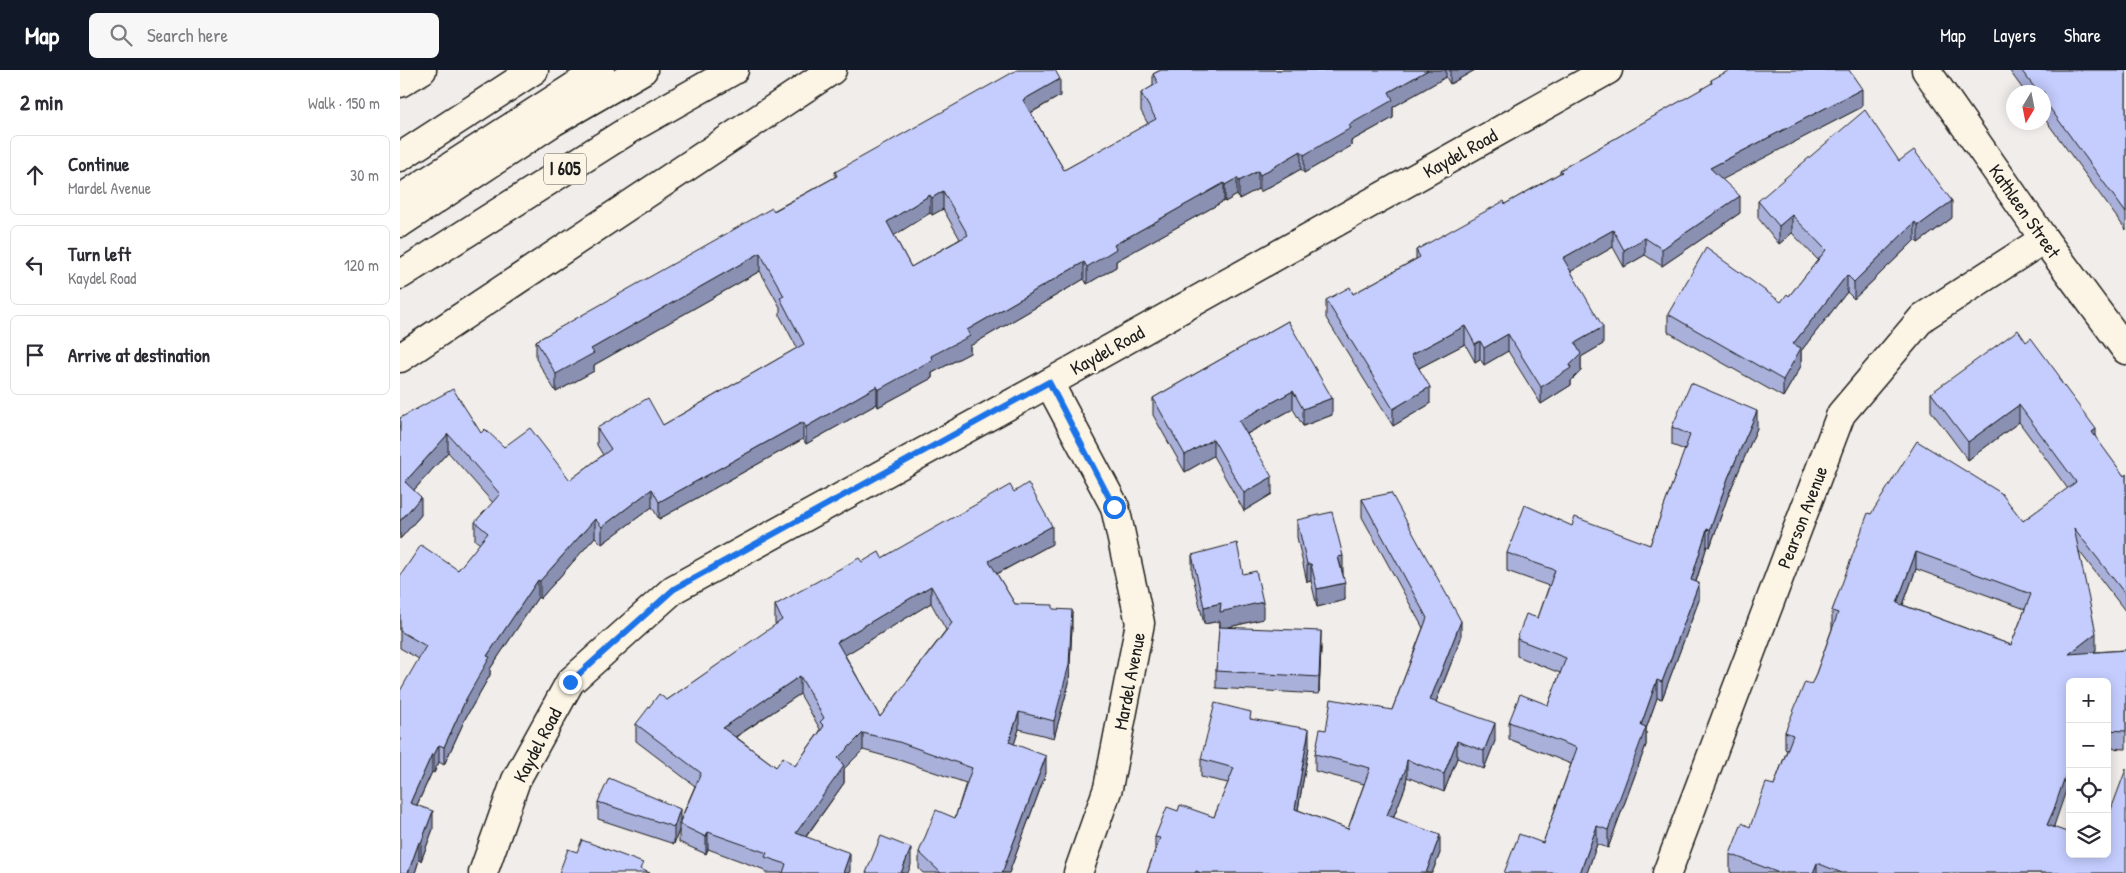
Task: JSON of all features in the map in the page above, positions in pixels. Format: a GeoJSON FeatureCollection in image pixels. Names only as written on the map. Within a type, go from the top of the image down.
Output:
{"type":"FeatureCollection","features":[{"type":"Feature","properties":{"kind":"main road"},"geometry":{"type":"LineString","coordinates":[[400,83],[422,70]]}},
{"type":"Feature","properties":{"kind":"main road"},"geometry":{"type":"LineString","coordinates":[[400,157],[534,70]]}},
{"type":"Feature","properties":{"kind":"main road"},"geometry":{"type":"LineString","coordinates":[[400,198],[600,70]]}},
{"type":"Feature","properties":{"kind":"main road"},"geometry":{"type":"LineString","coordinates":[[400,223],[554,122],[643,70]]}},
{"type":"Feature","properties":{"kind":"main road","name":"I 605"},"geometry":{"type":"LineString","coordinates":[[400,275],[635,126],[734,70]]}},
{"type":"Feature","properties":{"kind":"main road"},"geometry":{"type":"LineString","coordinates":[[400,358],[832,70]]}},
{"type":"Feature","properties":{"kind":"main road","name":"Kaydel Road"},"geometry":{"type":"LineString","coordinates":[[483,873],[516,780],[570,682],[674,589],[1608,70]]}},
{"type":"Feature","properties":{"kind":"main road","name":"Kathleen Street"},"geometry":{"type":"LineString","coordinates":[[1926,70],[2044,240],[2126,350]]}},
{"type":"Feature","properties":{"kind":"main road","name":"Pearson Avenue"},"geometry":{"type":"LineString","coordinates":[[1667,873],[1841,414],[1923,317],[2044,240]]}},
{"type":"Feature","properties":{"kind":"main road","name":"Mardel Avenue"},"geometry":{"type":"LineString","coordinates":[[1049,382],[1114,507],[1140,623],[1108,788],[1078,873]]}},
{"type":"Feature","properties":{"kind":"building"},"geometry":{"type":"Polygon","coordinates":[[[1017,70],[1055,70],[1060,79],[1023,100],[1064,170],[1156,119],[1141,93],[1158,83],[1153,74],[1161,70],[1428,70],[1389,92],[1393,100],[1349,125],[1351,128],[1304,155],[1301,151],[1260,175],[1258,171],[1239,181],[1237,178],[1225,185],[1224,183],[1114,245],[1116,249],[1087,267],[1084,262],[967,330],[970,336],[931,356],[932,360],[878,390],[877,386],[806,427],[803,422],[659,502],[652,489],[602,527],[595,519],[540,581],[538,580],[487,656],[490,657],[466,699],[444,747],[439,745],[434,755],[432,754],[410,803],[433,811],[408,873],[400,873],[400,691],[426,646],[400,631],[400,576],[421,545],[458,570],[488,533],[475,522],[500,494],[448,434],[405,482],[421,497],[400,521],[400,418],[453,389],[481,433],[485,429],[504,447],[530,428],[570,480],[611,449],[597,428],[648,398],[663,425],[804,344],[780,298],[784,296],[760,253],[591,349],[594,353],[556,374],[536,341],[772,208],[774,211],[837,176],[835,172],[1017,70]],[[943,191],[932,198],[930,195],[887,222],[911,267],[968,235],[943,191]]]}},
{"type":"Feature","properties":{"kind":"building"},"geometry":{"type":"Polygon","coordinates":[[[1730,70],[1849,70],[1862,89],[1710,168],[1740,196],[1662,249],[1645,238],[1624,250],[1613,230],[1563,258],[1603,327],[1575,343],[1581,354],[1570,365],[1571,368],[1541,387],[1508,334],[1484,348],[1480,341],[1475,344],[1465,326],[1411,355],[1430,387],[1393,409],[1326,300],[1350,287],[1353,294],[1420,257],[1416,250],[1504,201],[1505,204],[1562,172],[1560,170],[1712,83],[1711,80],[1730,70]]]}},
{"type":"Feature","properties":{"kind":"building"},"geometry":{"type":"Polygon","coordinates":[[[2021,70],[2126,70],[2126,213],[2051,110],[2051,85],[2033,85],[2021,70]]]}},
{"type":"Feature","properties":{"kind":"building"},"geometry":{"type":"Polygon","coordinates":[[[1865,110],[1899,161],[1914,150],[1952,201],[1918,226],[1915,222],[1854,282],[1847,275],[1793,344],[1801,348],[1783,380],[1668,314],[1706,248],[1781,302],[1787,294],[1789,296],[1826,250],[1792,215],[1779,226],[1758,201],[1865,110]]]}},
{"type":"Feature","properties":{"kind":"building"},"geometry":{"type":"Polygon","coordinates":[[[1288,321],[1332,398],[1303,409],[1293,391],[1239,421],[1272,477],[1244,493],[1213,439],[1185,455],[1153,398],[1288,321]]]}},
{"type":"Feature","properties":{"kind":"building"},"geometry":{"type":"Polygon","coordinates":[[[2018,330],[2026,342],[2031,338],[2096,429],[2092,432],[2124,476],[2126,474],[2126,595],[2074,528],[2096,633],[2069,654],[2126,650],[2126,731],[2111,730],[2111,678],[2066,678],[2066,774],[2047,825],[2066,832],[2066,858],[2111,858],[2111,810],[2126,769],[2126,873],[1842,873],[1817,863],[1813,873],[1779,873],[1730,854],[1742,823],[1750,827],[1766,783],[1774,785],[1793,735],[1785,732],[1805,682],[1811,684],[1814,679],[1838,613],[1832,611],[1868,513],[1871,514],[1917,441],[2001,493],[2023,521],[2076,482],[2019,405],[1968,442],[1931,393],[2018,330]],[[1916,552],[1897,603],[2011,645],[2031,594],[1916,552]]]}},
{"type":"Feature","properties":{"kind":"building"},"geometry":{"type":"Polygon","coordinates":[[[1691,383],[1757,411],[1728,478],[1710,530],[1707,529],[1691,580],[1699,583],[1662,682],[1657,680],[1641,725],[1646,727],[1608,830],[1597,826],[1580,873],[1504,873],[1519,834],[1543,843],[1577,748],[1509,722],[1520,694],[1548,705],[1566,658],[1517,639],[1526,614],[1538,618],[1555,570],[1507,553],[1525,505],[1572,526],[1575,517],[1650,545],[1690,435],[1672,427],[1691,383]]]}},
{"type":"Feature","properties":{"kind":"building"},"geometry":{"type":"Polygon","coordinates":[[[1028,483],[1052,526],[989,561],[1015,604],[1053,605],[1053,609],[1072,610],[1069,665],[1054,721],[1019,712],[1009,742],[1046,756],[1002,873],[941,873],[919,852],[936,810],[955,818],[972,768],[899,742],[863,733],[838,758],[844,766],[796,833],[850,853],[843,873],[783,873],[786,864],[765,857],[767,853],[708,832],[706,837],[679,824],[701,773],[636,724],[659,694],[667,700],[782,620],[775,605],[859,558],[862,562],[879,552],[882,558],[1010,485],[1014,492],[1028,483]],[[931,586],[837,642],[880,717],[952,623],[931,586]],[[800,676],[723,728],[776,767],[783,757],[795,766],[824,726],[820,722],[824,718],[800,676]]]}},
{"type":"Feature","properties":{"kind":"building"},"geometry":{"type":"Polygon","coordinates":[[[1391,493],[1461,621],[1430,700],[1495,723],[1484,751],[1457,741],[1444,774],[1407,760],[1405,771],[1387,815],[1440,835],[1426,873],[1201,873],[1196,871],[1195,873],[1147,873],[1160,838],[1155,837],[1167,807],[1178,811],[1180,805],[1214,817],[1234,768],[1201,759],[1215,703],[1251,712],[1250,719],[1309,729],[1295,809],[1348,829],[1370,768],[1315,754],[1320,729],[1326,730],[1331,699],[1392,710],[1427,618],[1362,499],[1391,493]]]}},
{"type":"Feature","properties":{"kind":"building"},"geometry":{"type":"Polygon","coordinates":[[[1332,512],[1343,556],[1338,557],[1345,583],[1317,589],[1311,564],[1307,564],[1297,520],[1332,512]]]}},
{"type":"Feature","properties":{"kind":"building"},"geometry":{"type":"Polygon","coordinates":[[[1237,543],[1243,574],[1256,571],[1263,602],[1220,612],[1221,603],[1204,607],[1192,555],[1237,543]]]}},
{"type":"Feature","properties":{"kind":"building"},"geometry":{"type":"Polygon","coordinates":[[[1219,627],[1321,631],[1319,677],[1216,671],[1219,627]]]}},
{"type":"Feature","properties":{"kind":"building"},"geometry":{"type":"Polygon","coordinates":[[[609,778],[680,809],[674,827],[598,802],[609,778]]]}},
{"type":"Feature","properties":{"kind":"building"},"geometry":{"type":"Polygon","coordinates":[[[881,836],[911,848],[901,873],[866,873],[881,836]]]}},
{"type":"Feature","properties":{"kind":"building"},"geometry":{"type":"Polygon","coordinates":[[[582,840],[643,863],[640,869],[650,873],[559,873],[568,849],[577,852],[582,840]]]}},
{"type":"Feature","properties":{"kind":"route"},"geometry":{"type":"LineString","coordinates":[[570,682],[674,589],[1049,382],[1114,507]]}}]}
